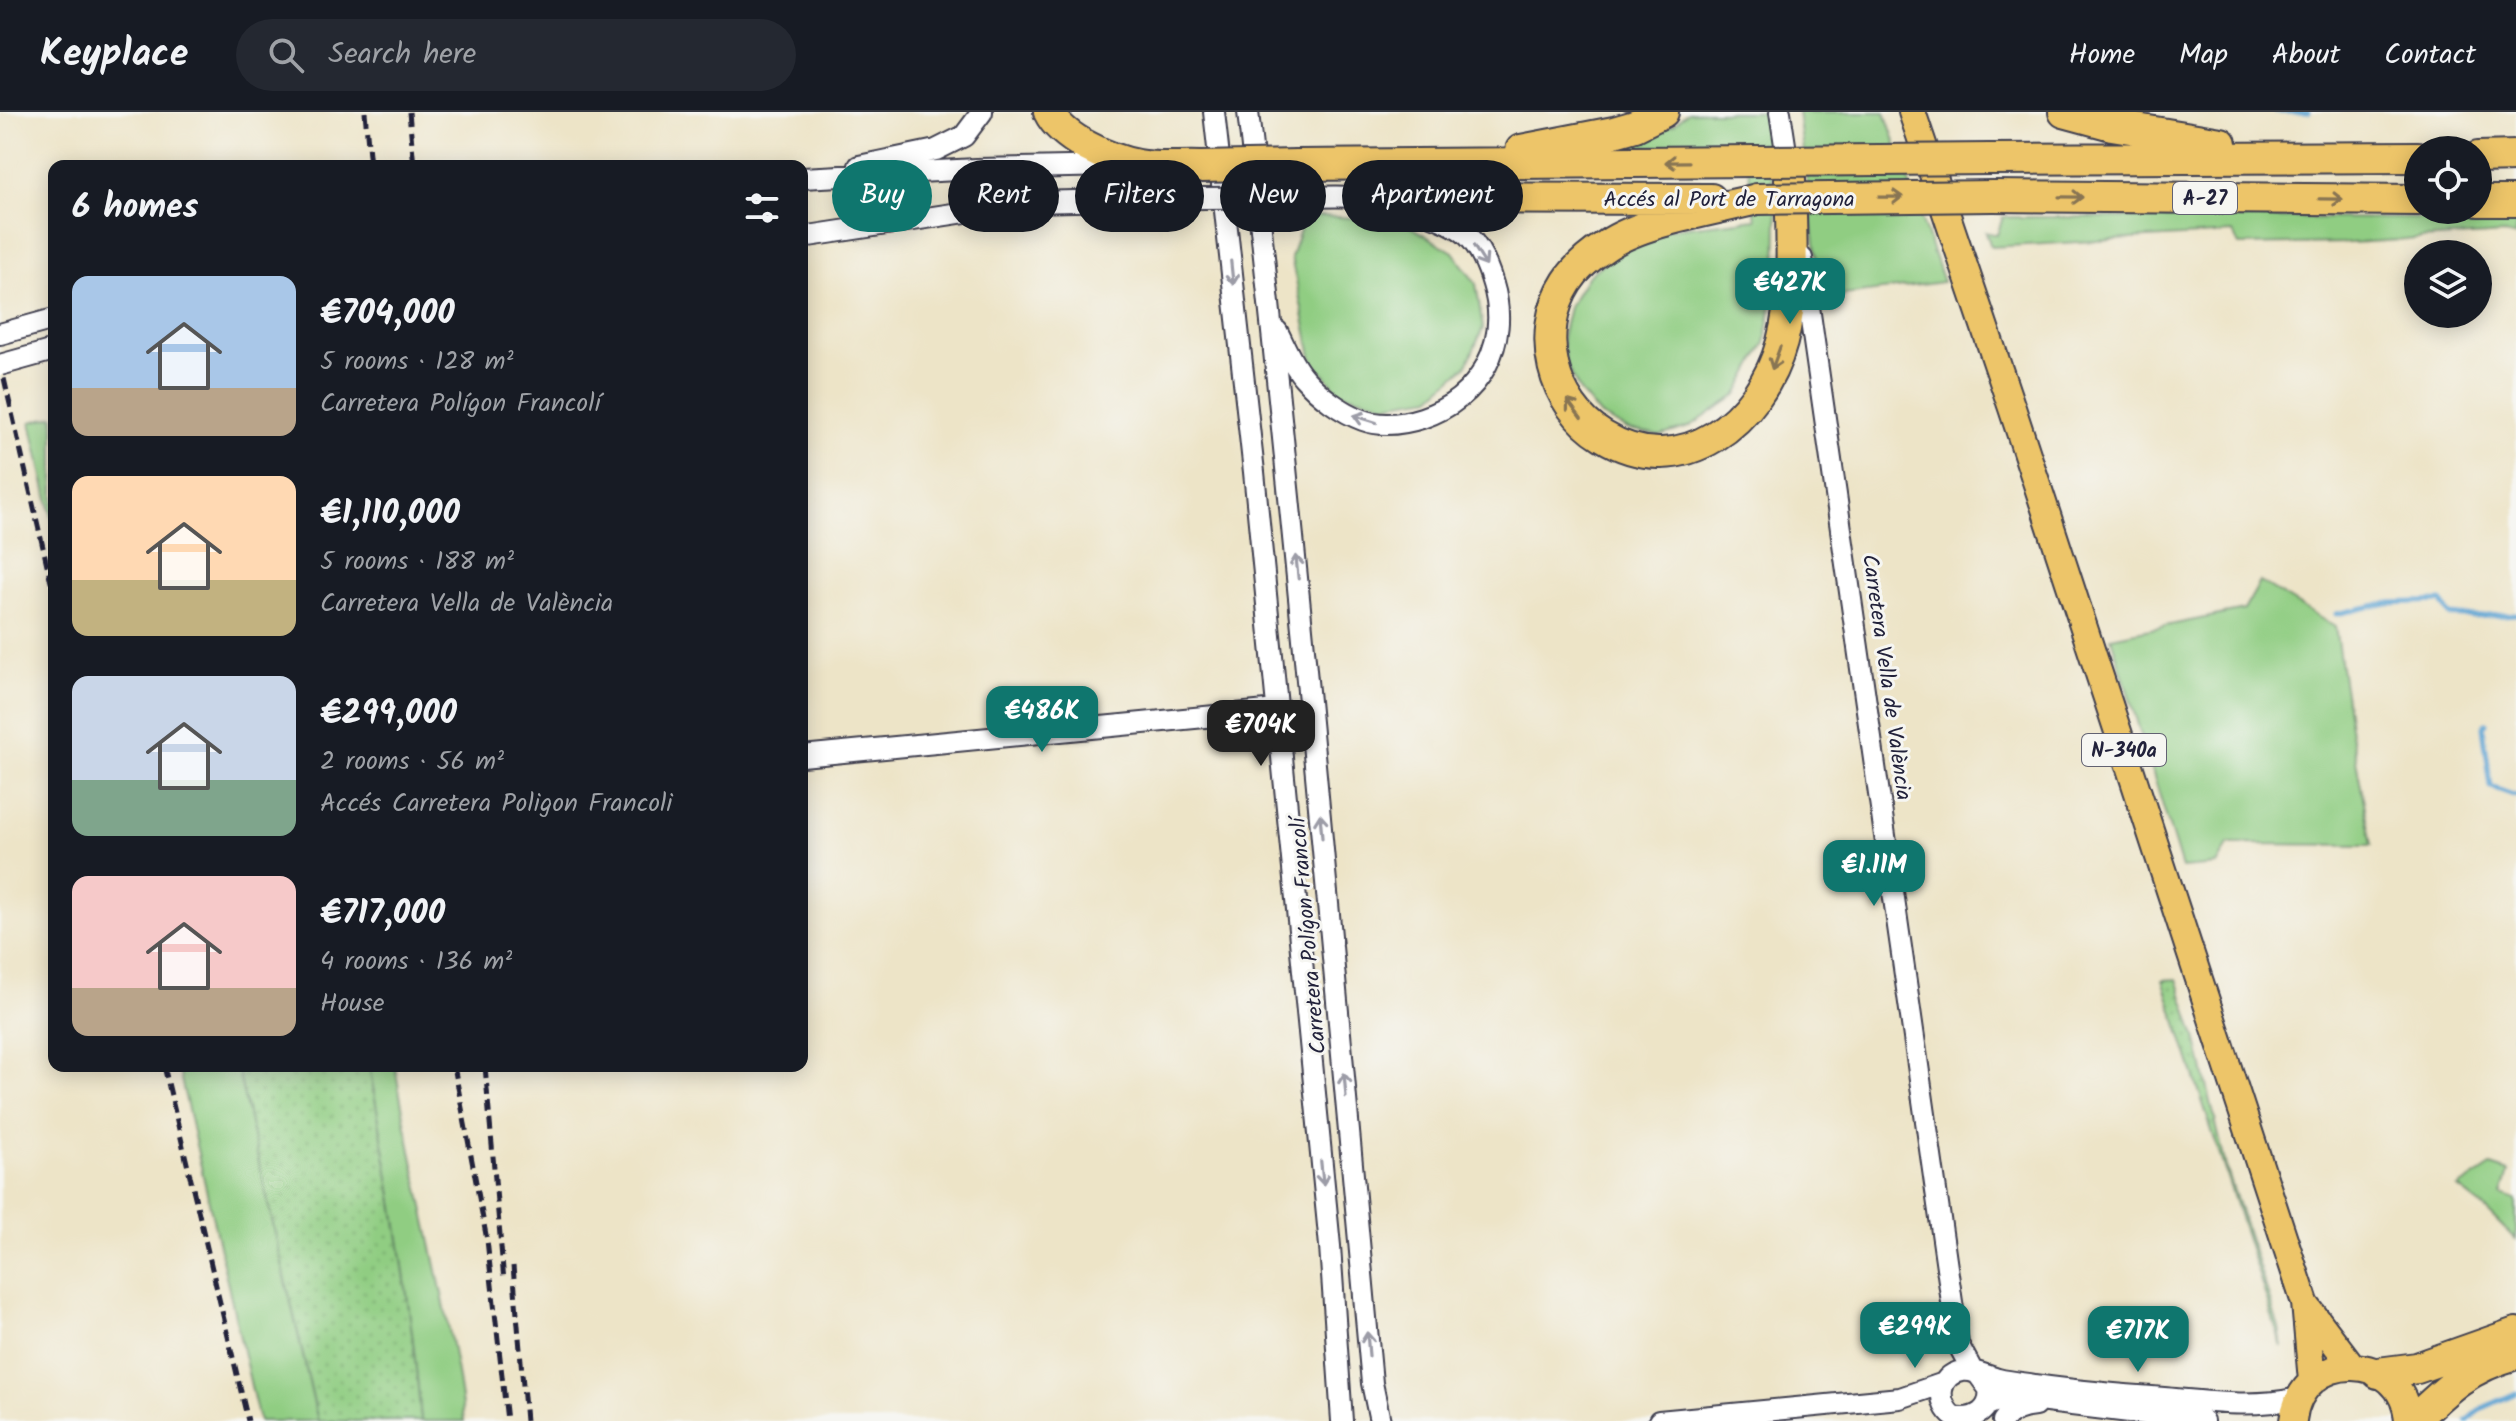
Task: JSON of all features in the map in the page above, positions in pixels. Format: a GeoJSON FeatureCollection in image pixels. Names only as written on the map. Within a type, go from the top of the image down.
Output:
{"type":"FeatureCollection","features":[{"type":"Feature","properties":{"kind":"highway"},"geometry":{"type":"LineString","coordinates":[[1049,112],[1053,121],[1077,141],[1122,160]]}},
{"type":"Feature","properties":{"kind":"highway"},"geometry":{"type":"LineString","coordinates":[[1481,160],[1614,132],[1663,112]]}},
{"type":"Feature","properties":{"kind":"highway"},"geometry":{"type":"LineString","coordinates":[[2064,112],[2112,125],[2186,138],[2404,158]]}},
{"type":"Feature","properties":{"kind":"highway"},"geometry":{"type":"LineString","coordinates":[[2492,157],[2516,156]]}},
{"type":"Feature","properties":{"kind":"highway","name":"Accés al Port de Tarragona"},"geometry":{"type":"LineString","coordinates":[[1523,163],[2404,158]]}},
{"type":"Feature","properties":{"kind":"highway","name":"Accés al Port de Tarragona"},"geometry":{"type":"LineString","coordinates":[[1204,167],[1342,164]]}},
{"type":"Feature","properties":{"kind":"highway"},"geometry":{"type":"LineString","coordinates":[[1757,199],[1658,223],[1630,233],[1588,259],[1568,280],[1555,306],[1550,336],[1552,367],[1564,395],[1582,419],[1603,437],[1629,448],[1654,453],[1682,450],[1709,441],[1727,430],[1753,402],[1773,368],[1787,316],[1791,282],[1790,179]]}},
{"type":"Feature","properties":{"kind":"highway","name":"Accés al Port de Tarragona"},"geometry":{"type":"LineString","coordinates":[[1523,198],[1993,196],[2404,200]]}},
{"type":"Feature","properties":{"kind":"highway"},"geometry":{"type":"LineString","coordinates":[[2492,201],[2516,201]]}},
{"type":"Feature","properties":{"kind":"highway"},"geometry":{"type":"LineString","coordinates":[[2365,1370],[2417,1368],[2516,1333]]}},
{"type":"Feature","properties":{"kind":"highway"},"geometry":{"type":"LineString","coordinates":[[2410,1421],[2466,1374],[2494,1360],[2516,1354]]}},
{"type":"Feature","properties":{"kind":"main road","name":"N-340a"},"geometry":{"type":"LineString","coordinates":[[1912,112],[2305,1303],[2301,1400]]}},
{"type":"Feature","properties":{"kind":"main road","name":"N-340a"},"geometry":{"type":"LineString","coordinates":[[2305,1303],[2365,1370],[2399,1393],[2410,1421]]}},
{"type":"Feature","properties":{"kind":"main road"},"geometry":{"type":"LineString","coordinates":[[2301,1400],[2332,1369],[2365,1370]]}},
{"type":"Feature","properties":{"kind":"street"},"geometry":{"type":"LineString","coordinates":[[808,177],[936,150],[964,136],[982,112]]}},
{"type":"Feature","properties":{"kind":"street","name":"Carretera Polígon Francolí"},"geometry":{"type":"LineString","coordinates":[[1248,112],[1310,695],[1372,1383],[1380,1421]]}},
{"type":"Feature","properties":{"kind":"street","name":"Carretera Vella de València"},"geometry":{"type":"LineString","coordinates":[[1780,112],[1834,467],[1958,1344],[1975,1373]]}},
{"type":"Feature","properties":{"kind":"street","name":"Carretera Polígon Francolí"},"geometry":{"type":"LineString","coordinates":[[1214,114],[1330,1246],[1342,1421]]}},
{"type":"Feature","properties":{"kind":"street","name":"Accés al Port de Tarragona"},"geometry":{"type":"LineString","coordinates":[[808,177],[1075,167]]}},
{"type":"Feature","properties":{"kind":"street","name":"Accés al Port de Tarragona"},"geometry":{"type":"LineString","coordinates":[[808,236],[1031,202],[1342,198]]}},
{"type":"Feature","properties":{"kind":"street"},"geometry":{"type":"LineString","coordinates":[[1272,322],[1302,376],[1344,411],[1364,421],[1389,425],[1436,413],[1457,402],[1473,385],[1492,357],[1498,326],[1497,299],[1486,263],[1462,232]]}},
{"type":"Feature","properties":{"kind":"street"},"geometry":{"type":"LineString","coordinates":[[0,334],[48,321]]}},
{"type":"Feature","properties":{"kind":"street"},"geometry":{"type":"LineString","coordinates":[[0,365],[48,352]]}},
{"type":"Feature","properties":{"kind":"street"},"geometry":{"type":"LineString","coordinates":[[808,755],[1277,710]]}},
{"type":"Feature","properties":{"kind":"street","name":"Carretera Vella de València"},"geometry":{"type":"LineString","coordinates":[[1947,1379],[1958,1344]]}},
{"type":"Feature","properties":{"kind":"street"},"geometry":{"type":"LineString","coordinates":[[1659,1421],[1900,1398],[1962,1371],[2042,1386],[2237,1404],[2301,1400]]}},
{"type":"Feature","properties":{"kind":"street"},"geometry":{"type":"LineString","coordinates":[[1975,1373],[1989,1389],[1984,1413]]}},
{"type":"Feature","properties":{"kind":"street"},"geometry":{"type":"LineString","coordinates":[[1947,1379],[1941,1395],[1953,1416]]}},
{"type":"Feature","properties":{"kind":"street"},"geometry":{"type":"LineString","coordinates":[[1900,1398],[1969,1420],[2001,1399],[2011,1399],[2203,1421]]}},
{"type":"Feature","properties":{"kind":"street"},"geometry":{"type":"LineString","coordinates":[[2003,1421],[2023,1407],[2063,1404]]}},
{"type":"Feature","properties":{"kind":"green space"},"geometry":{"type":"Polygon","coordinates":[[[1688,112],[1764,112],[1777,219],[1776,280],[1765,343],[1737,395],[1689,427],[1660,436],[1628,430],[1601,416],[1581,393],[1566,365],[1562,337],[1569,307],[1587,277],[1615,253],[1660,230],[1756,219],[1745,146],[1611,147],[1674,124],[1688,112]]]}},
{"type":"Feature","properties":{"kind":"green space"},"geometry":{"type":"Polygon","coordinates":[[[1798,112],[1885,112],[1943,282],[1822,298],[1798,112]]]}},
{"type":"Feature","properties":{"kind":"green space"},"geometry":{"type":"Polygon","coordinates":[[[1326,216],[1342,217],[1342,232],[1419,232],[1453,252],[1476,284],[1483,328],[1467,365],[1431,397],[1386,404],[1339,392],[1313,361],[1291,257],[1299,232],[1326,232],[1326,216]]]}},
{"type":"Feature","properties":{"kind":"green space"},"geometry":{"type":"Polygon","coordinates":[[[2003,217],[2404,219],[2404,224],[2492,224],[2492,219],[2516,219],[2516,237],[2505,234],[2350,243],[2239,245],[2233,233],[1991,247],[1986,232],[1997,235],[2003,217]]]}},
{"type":"Feature","properties":{"kind":"green space"},"geometry":{"type":"Polygon","coordinates":[[[48,418],[48,500],[31,422],[48,418]]]}},
{"type":"Feature","properties":{"kind":"green space"},"geometry":{"type":"Polygon","coordinates":[[[2260,582],[2335,627],[2372,845],[2229,844],[2217,865],[2182,868],[2111,637],[2244,610],[2260,582]]]}},
{"type":"Feature","properties":{"kind":"green space"},"geometry":{"type":"Polygon","coordinates":[[[2177,979],[2196,1037],[2226,1167],[2279,1328],[2282,1347],[2163,980],[2177,979]]]}},
{"type":"Feature","properties":{"kind":"green space"},"geometry":{"type":"Polygon","coordinates":[[[179,1072],[238,1072],[318,1421],[259,1421],[179,1072]]]}},
{"type":"Feature","properties":{"kind":"green space"},"geometry":{"type":"Polygon","coordinates":[[[238,1072],[370,1072],[400,1243],[421,1421],[318,1421],[238,1072]]]}},
{"type":"Feature","properties":{"kind":"green space"},"geometry":{"type":"Polygon","coordinates":[[[370,1072],[396,1072],[450,1332],[464,1421],[421,1421],[400,1243],[370,1072]]]}},
{"type":"Feature","properties":{"kind":"green space"},"geometry":{"type":"Polygon","coordinates":[[[2491,1166],[2509,1172],[2502,1195],[2516,1200],[2516,1240],[2484,1208],[2458,1188],[2491,1166]]]}},
{"type":"Feature","properties":{"kind":"waterway"},"geometry":{"type":"LineString","coordinates":[[2276,112],[2309,112]]}},
{"type":"Feature","properties":{"kind":"waterway"},"geometry":{"type":"LineString","coordinates":[[2336,614],[2387,603],[2441,601],[2450,615],[2516,614]]}},
{"type":"Feature","properties":{"kind":"waterway"},"geometry":{"type":"LineString","coordinates":[[2486,723],[2483,727],[2491,787],[2516,796]]}},
{"type":"Feature","properties":{"kind":"waterway"},"geometry":{"type":"LineString","coordinates":[[2467,1421],[2483,1408],[2516,1393]]}},
{"type":"Feature","properties":{"kind":"railway"},"geometry":{"type":"LineString","coordinates":[[365,112],[369,160]]}},
{"type":"Feature","properties":{"kind":"railway"},"geometry":{"type":"LineString","coordinates":[[409,112],[413,160]]}},
{"type":"Feature","properties":{"kind":"railway"},"geometry":{"type":"LineString","coordinates":[[0,361],[48,569]]}},
{"type":"Feature","properties":{"kind":"railway"},"geometry":{"type":"LineString","coordinates":[[165,1072],[248,1421]]}},
{"type":"Feature","properties":{"kind":"railway"},"geometry":{"type":"LineString","coordinates":[[455,1072],[487,1240],[507,1421]]}},
{"type":"Feature","properties":{"kind":"railway"},"geometry":{"type":"LineString","coordinates":[[486,1072],[504,1281]]}},
{"type":"Feature","properties":{"kind":"railway"},"geometry":{"type":"LineString","coordinates":[[513,1266],[526,1421]]}}]}
